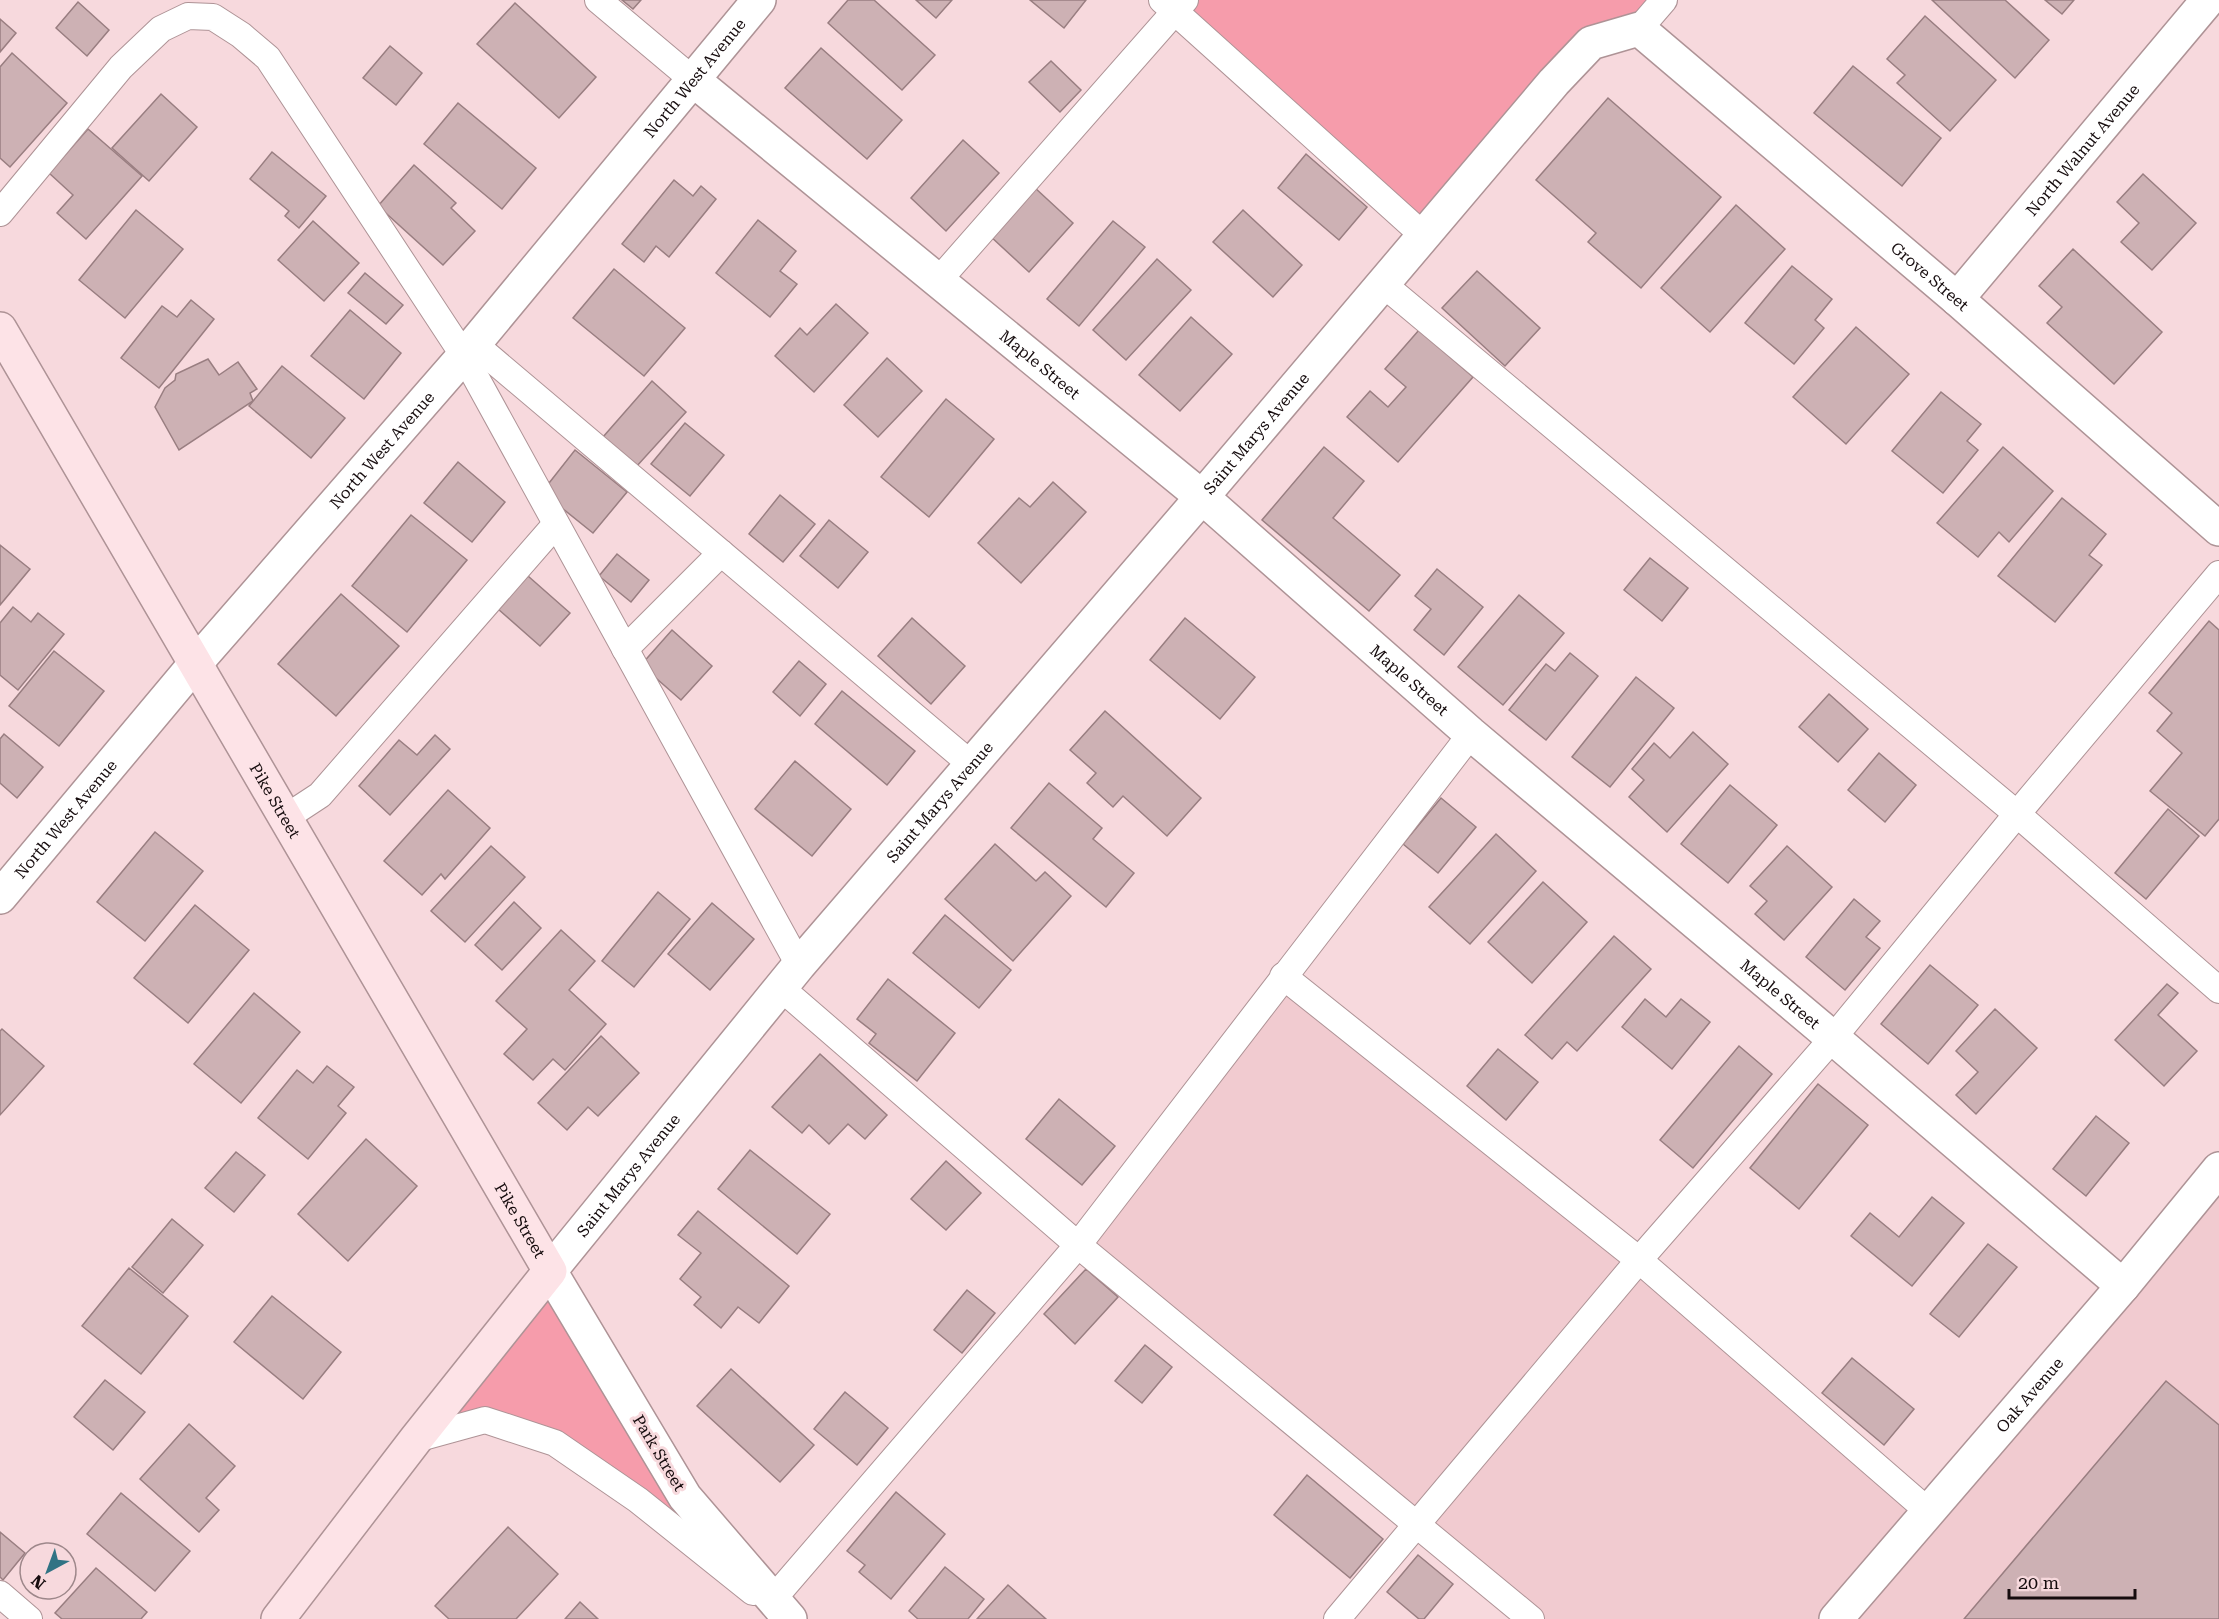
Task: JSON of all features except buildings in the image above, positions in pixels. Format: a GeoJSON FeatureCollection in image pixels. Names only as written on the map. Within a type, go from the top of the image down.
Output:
{"type":"FeatureCollection","features":[{"type":"Feature","properties":{"kind":"main road","name":"Pike Street"},"geometry":{"type":"LineString","coordinates":[[0,329],[550,1271]]}},
{"type":"Feature","properties":{"kind":"main road","name":"Saint Marys Avenue"},"geometry":{"type":"LineString","coordinates":[[278,1619],[416,1439],[550,1271]]}},
{"type":"Feature","properties":{"kind":"street","name":"North West Avenue"},"geometry":{"type":"LineString","coordinates":[[0,897],[195,664],[469,350],[759,0]]}},
{"type":"Feature","properties":{"kind":"street","name":"North Walnut Avenue"},"geometry":{"type":"LineString","coordinates":[[1958,299],[2208,0]]}},
{"type":"Feature","properties":{"kind":"street","name":"Saint Marys Avenue"},"geometry":{"type":"LineString","coordinates":[[550,1271],[790,976],[1202,497],[1554,82],[1591,43],[1638,29]]}},
{"type":"Feature","properties":{"kind":"street","name":"Grove Street"},"geometry":{"type":"LineString","coordinates":[[1638,29],[1958,299],[2219,528]]}},
{"type":"Feature","properties":{"kind":"street","name":"Maple Street"},"geometry":{"type":"LineString","coordinates":[[692,79],[1202,497],[1472,734],[2123,1286]]}},
{"type":"Feature","properties":{"kind":"street","name":"Oak Avenue"},"geometry":{"type":"LineString","coordinates":[[1836,1619],[2123,1286],[2219,1169]]}},
{"type":"Feature","properties":{"kind":"street","name":"Park Street"},"geometry":{"type":"LineString","coordinates":[[550,1271],[685,1497],[783,1612]]}},
{"type":"Feature","properties":{"kind":"lane"},"geometry":{"type":"LineString","coordinates":[[598,0],[692,79]]}},
{"type":"Feature","properties":{"kind":"lane"},"geometry":{"type":"LineString","coordinates":[[1638,29],[1664,0]]}},
{"type":"Feature","properties":{"kind":"lane"},"geometry":{"type":"LineString","coordinates":[[938,281],[1174,4],[1424,236]]}},
{"type":"Feature","properties":{"kind":"lane"},"geometry":{"type":"LineString","coordinates":[[0,213],[121,67],[161,29],[188,16],[213,17],[241,35],[268,58],[469,350],[556,525],[625,649],[790,976],[1078,1245],[1531,1619]]}},
{"type":"Feature","properties":{"kind":"lane"},"geometry":{"type":"LineString","coordinates":[[1383,284],[2017,814],[2219,990]]}},
{"type":"Feature","properties":{"kind":"lane"},"geometry":{"type":"LineString","coordinates":[[469,350],[721,553],[972,765]]}},
{"type":"Feature","properties":{"kind":"lane"},"geometry":{"type":"LineString","coordinates":[[285,819],[320,795],[556,525]]}},
{"type":"Feature","properties":{"kind":"lane"},"geometry":{"type":"LineString","coordinates":[[625,649],[721,553]]}},
{"type":"Feature","properties":{"kind":"lane"},"geometry":{"type":"LineString","coordinates":[[1337,1619],[1639,1260],[1833,1038],[2017,814],[2219,574]]}},
{"type":"Feature","properties":{"kind":"lane"},"geometry":{"type":"LineString","coordinates":[[416,1439],[484,1420],[555,1443],[638,1500],[783,1612],[1078,1245],[1283,976],[1472,734]]}},
{"type":"Feature","properties":{"kind":"lane"},"geometry":{"type":"LineString","coordinates":[[1283,976],[1639,1260],[1928,1511]]}},
{"type":"Feature","properties":{"kind":"lane"},"geometry":{"type":"LineString","coordinates":[[0,1594],[29,1619]]}},
{"type":"Feature","properties":{"kind":"shaded area"},"geometry":{"type":"Polygon","coordinates":[[[1185,0],[1664,0],[1591,43],[1424,236],[1176,12],[1185,0]]]}},
{"type":"Feature","properties":{"kind":"shaded area"},"geometry":{"type":"Polygon","coordinates":[[[1283,976],[1928,1511],[2219,1169],[2219,1619],[1531,1619],[1078,1245],[1283,976]]]}},
{"type":"Feature","properties":{"kind":"shaded area"},"geometry":{"type":"Polygon","coordinates":[[[550,1271],[685,1497],[790,1619],[638,1500],[485,1420],[416,1439],[550,1271]]]}}]}
